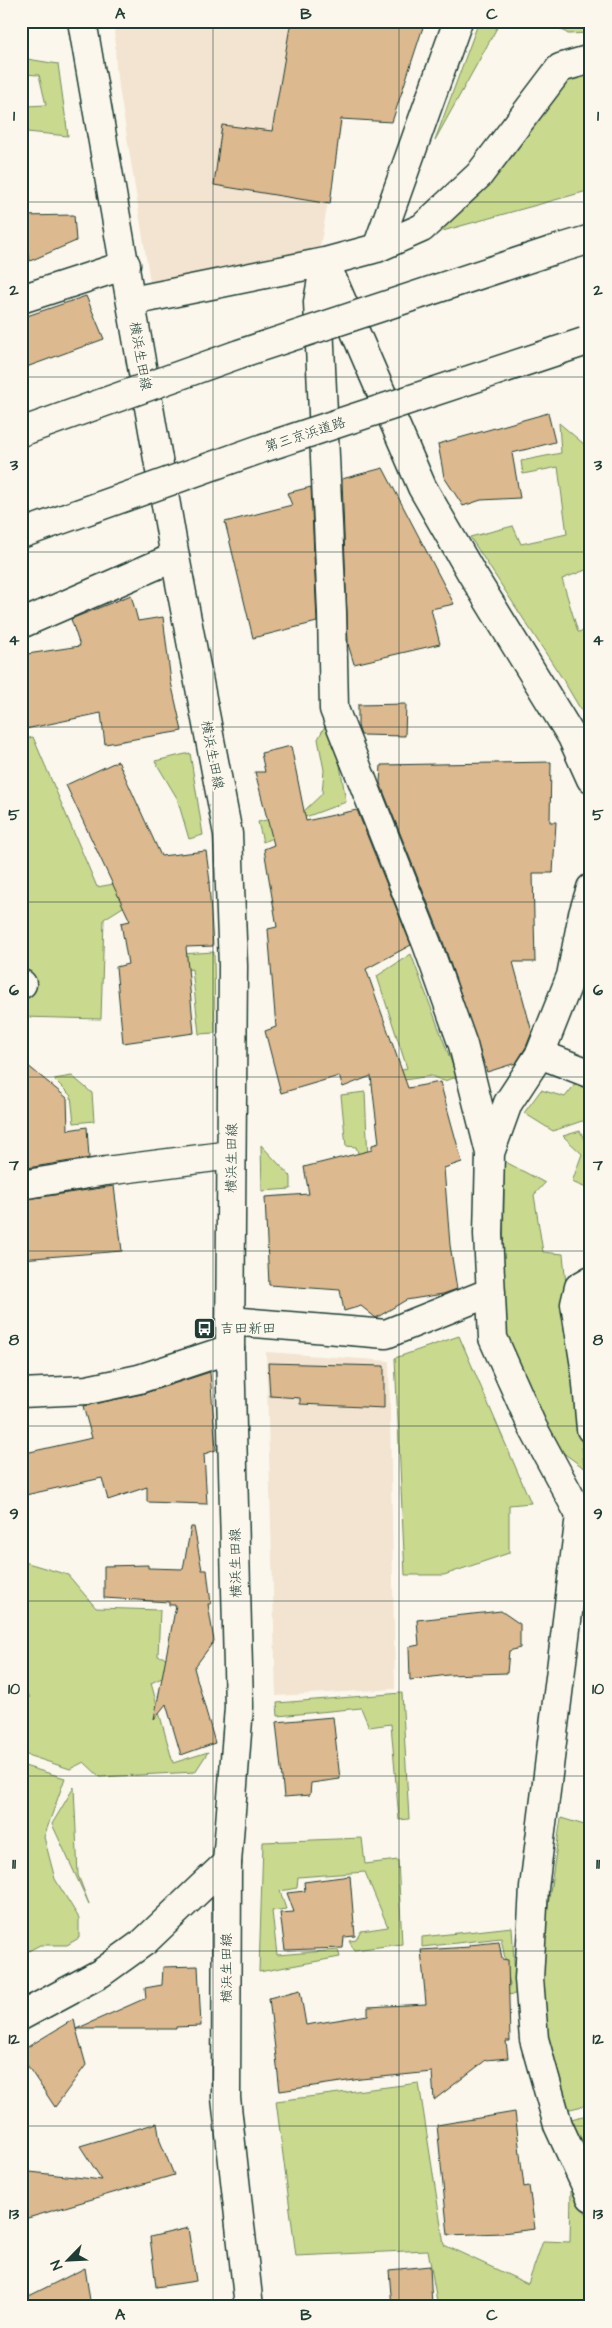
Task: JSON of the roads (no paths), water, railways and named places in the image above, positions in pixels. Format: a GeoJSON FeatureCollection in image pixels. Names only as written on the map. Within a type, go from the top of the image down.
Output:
{"type":"FeatureCollection","features":[{"type":"Feature","properties":{"kind":"main road","name":"横浜生田線"},"geometry":{"type":"LineString","coordinates":[[82,21],[126,265],[175,557],[228,834],[233,966],[230,1349],[239,1707],[227,1863],[226,2098],[249,2307]]}},
{"type":"Feature","properties":{"kind":"main road"},"geometry":{"type":"LineString","coordinates":[[377,248],[458,21]]}},
{"type":"Feature","properties":{"kind":"main road"},"geometry":{"type":"LineString","coordinates":[[132,301],[325,262],[377,248],[422,228],[479,175],[560,68],[591,59]]}},
{"type":"Feature","properties":{"kind":"main road"},"geometry":{"type":"LineString","coordinates":[[21,432],[239,354],[591,239]]}},
{"type":"Feature","properties":{"kind":"main road"},"geometry":{"type":"LineString","coordinates":[[325,262],[422,487],[572,737],[591,779]]}},
{"type":"Feature","properties":{"kind":"main road"},"geometry":{"type":"LineString","coordinates":[[325,262],[318,302],[332,612],[334,709],[427,944],[463,1045],[490,1153],[488,1234],[493,1338],[532,1426],[585,1515],[534,1888],[529,1979],[534,2039],[558,2125],[591,2197]]}},
{"type":"Feature","properties":{"kind":"main road"},"geometry":{"type":"LineString","coordinates":[[21,299],[126,265]]}},
{"type":"Feature","properties":{"kind":"main road","name":"第三京浜道路"},"geometry":{"type":"LineString","coordinates":[[21,534],[263,448],[587,341]]}},
{"type":"Feature","properties":{"kind":"main road"},"geometry":{"type":"LineString","coordinates":[[21,624],[175,557]]}},
{"type":"Feature","properties":{"kind":"main road"},"geometry":{"type":"LineString","coordinates":[[490,1153],[508,1103],[540,1054],[571,976],[583,914],[591,888]]}},
{"type":"Feature","properties":{"kind":"main road"},"geometry":{"type":"LineString","coordinates":[[540,1054],[591,1074]]}},
{"type":"Feature","properties":{"kind":"main road"},"geometry":{"type":"LineString","coordinates":[[21,1185],[106,1171],[231,1155]]}},
{"type":"Feature","properties":{"kind":"main road"},"geometry":{"type":"LineString","coordinates":[[591,1280],[579,1287],[575,1304],[586,1372],[591,1429]]}},
{"type":"Feature","properties":{"kind":"main road"},"geometry":{"type":"LineString","coordinates":[[230,1321],[386,1334],[491,1292]]}},
{"type":"Feature","properties":{"kind":"main road"},"geometry":{"type":"LineString","coordinates":[[21,1393],[87,1390],[139,1379],[230,1349]]}},
{"type":"Feature","properties":{"kind":"main road"},"geometry":{"type":"LineString","coordinates":[[21,2016],[101,1973],[144,1942],[227,1863]]}},
{"type":"Feature","properties":{"kind":"place","name":"吉田新田"},"geometry":{"type":"Point","coordinates":[204,1328]}}]}
